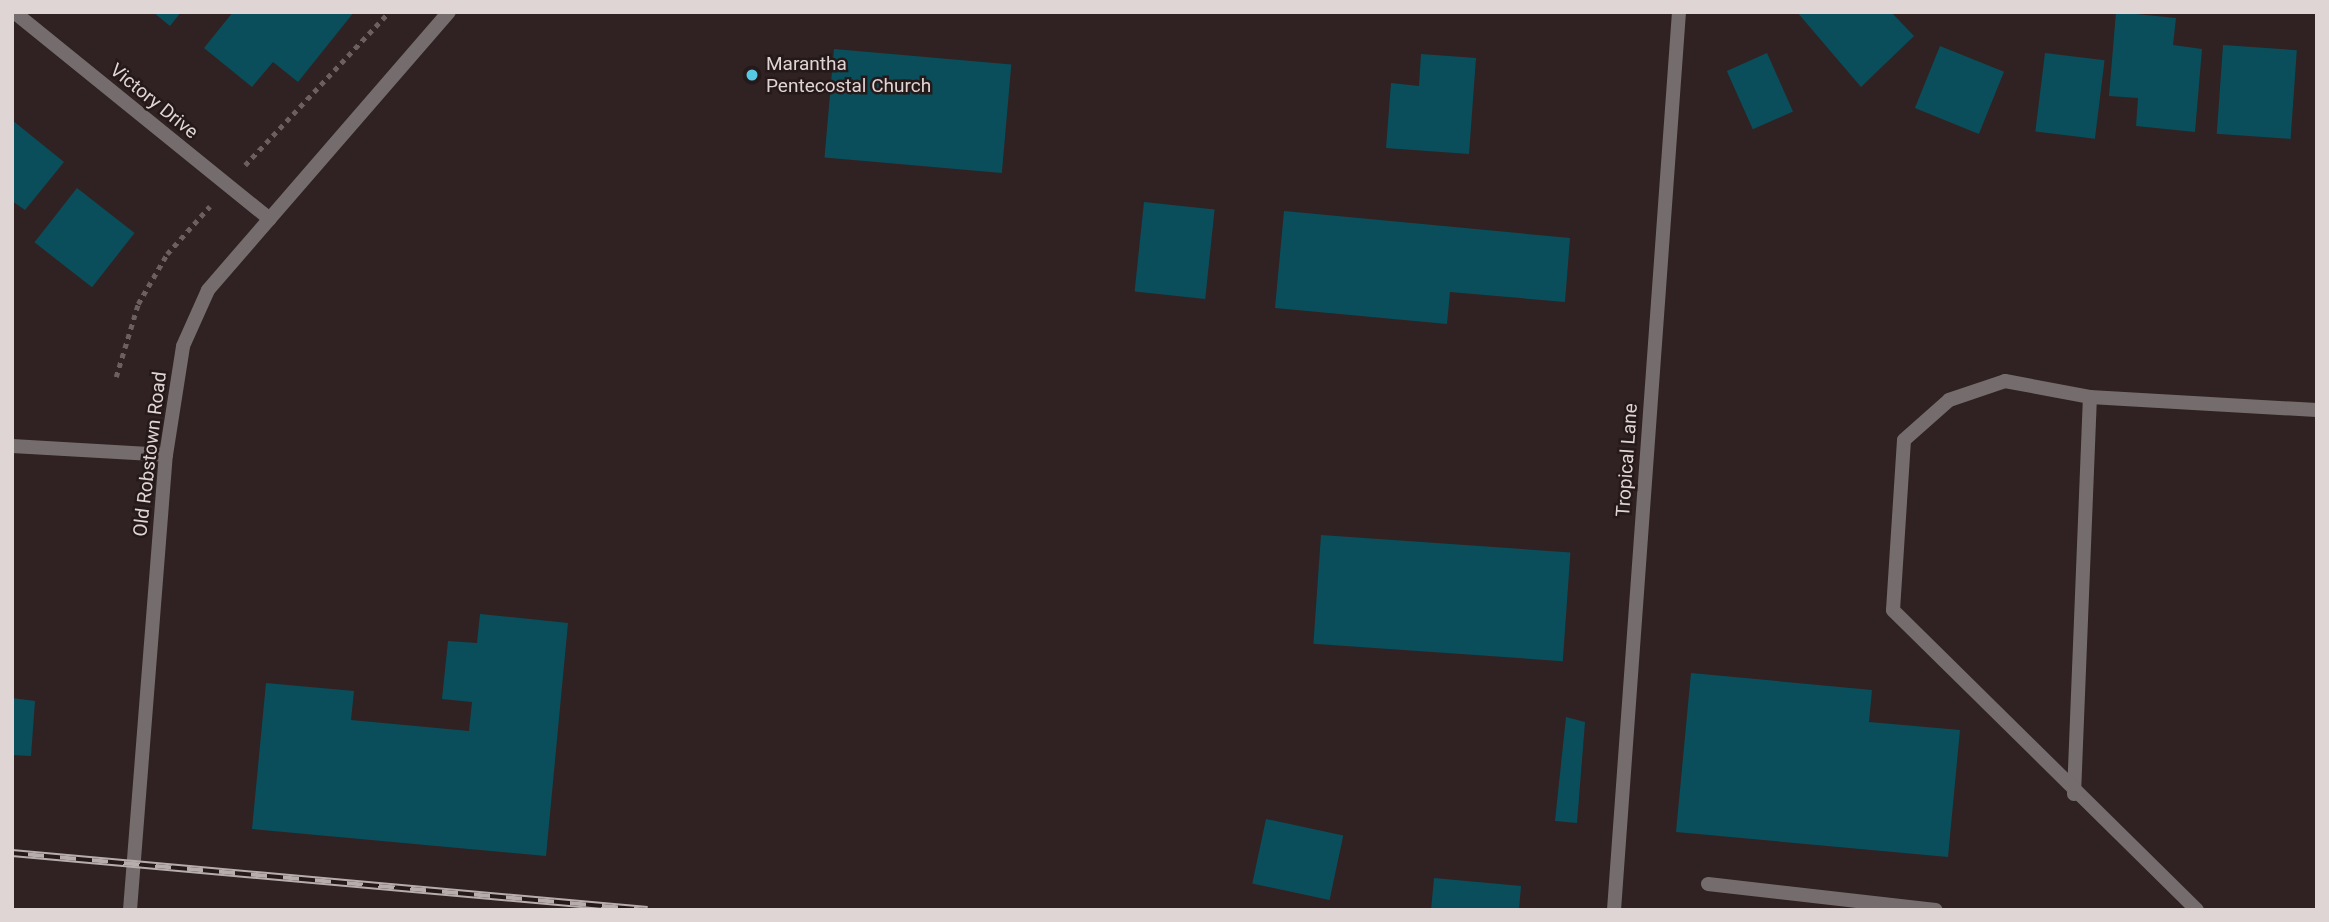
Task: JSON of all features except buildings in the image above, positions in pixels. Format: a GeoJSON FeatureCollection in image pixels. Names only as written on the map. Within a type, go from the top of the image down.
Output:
{"type":"FeatureCollection","features":[{"type":"Feature","properties":{"kind":"street","name":"Victory Drive"},"geometry":{"type":"LineString","coordinates":[[14,12],[270,219]]}},
{"type":"Feature","properties":{"kind":"street","name":"Old Robstown Road"},"geometry":{"type":"LineString","coordinates":[[130,910],[166,455],[184,346],[203,301],[270,219],[449,12]]}},
{"type":"Feature","properties":{"kind":"street","name":"Tropical Lane"},"geometry":{"type":"LineString","coordinates":[[1614,910],[1679,12]]}},
{"type":"Feature","properties":{"kind":"street"},"geometry":{"type":"LineString","coordinates":[[2197,910],[2074,794],[1893,610],[1903,440],[1950,400],[2006,381],[2090,397],[2317,410]]}},
{"type":"Feature","properties":{"kind":"street"},"geometry":{"type":"LineString","coordinates":[[2074,794],[2090,397]]}},
{"type":"Feature","properties":{"kind":"street"},"geometry":{"type":"LineString","coordinates":[[12,446],[166,455]]}},
{"type":"Feature","properties":{"kind":"street"},"geometry":{"type":"LineString","coordinates":[[1708,884],[1936,910]]}},
{"type":"Feature","properties":{"kind":"railway"},"geometry":{"type":"LineString","coordinates":[[12,853],[647,910]]}},
{"type":"Feature","properties":{"kind":"place","name":"Marantha Pentecostal Church"},"geometry":{"type":"Point","coordinates":[752,75]}}]}
